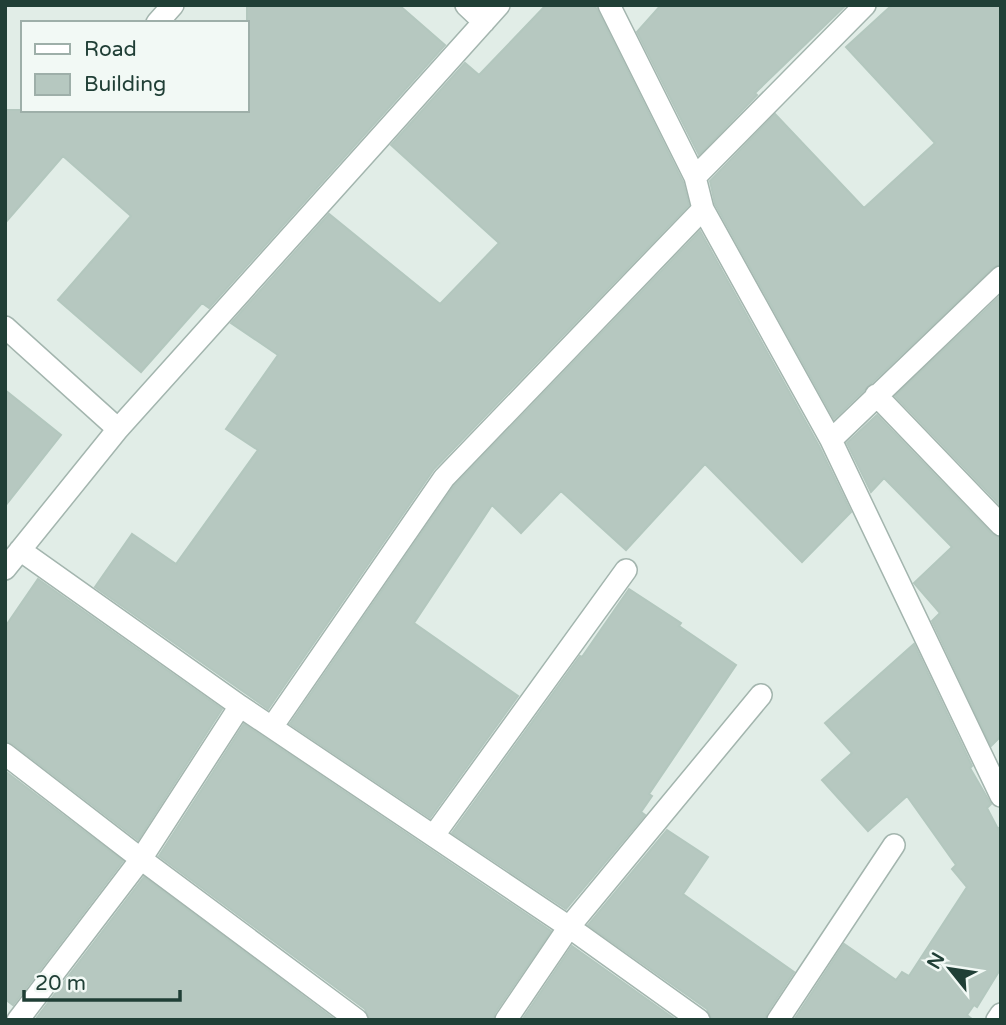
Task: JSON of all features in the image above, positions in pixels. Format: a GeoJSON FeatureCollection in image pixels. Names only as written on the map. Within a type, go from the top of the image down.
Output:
{"type":"FeatureCollection","features":[{"type":"Feature","properties":{"kind":"street"},"geometry":{"type":"LineString","coordinates":[[159,21],[173,5]]}},
{"type":"Feature","properties":{"kind":"street"},"geometry":{"type":"LineString","coordinates":[[466,5],[484,22]]}},
{"type":"Feature","properties":{"kind":"street"},"geometry":{"type":"LineString","coordinates":[[5,569],[118,429],[499,5]]}},
{"type":"Feature","properties":{"kind":"street"},"geometry":{"type":"LineString","coordinates":[[609,5],[695,177],[703,209],[831,440],[1001,796]]}},
{"type":"Feature","properties":{"kind":"street"},"geometry":{"type":"LineString","coordinates":[[695,177],[865,5]]}},
{"type":"Feature","properties":{"kind":"street"},"geometry":{"type":"LineString","coordinates":[[272,727],[444,478],[703,209]]}},
{"type":"Feature","properties":{"kind":"street"},"geometry":{"type":"LineString","coordinates":[[831,440],[1001,276]]}},
{"type":"Feature","properties":{"kind":"street"},"geometry":{"type":"LineString","coordinates":[[5,327],[118,429]]}},
{"type":"Feature","properties":{"kind":"street"},"geometry":{"type":"LineString","coordinates":[[876,396],[1001,525]]}},
{"type":"Feature","properties":{"kind":"street"},"geometry":{"type":"LineString","coordinates":[[20,550],[240,706],[569,927],[699,1020]]}},
{"type":"Feature","properties":{"kind":"street"},"geometry":{"type":"LineString","coordinates":[[434,835],[626,570]]}},
{"type":"Feature","properties":{"kind":"street"},"geometry":{"type":"LineString","coordinates":[[506,1020],[569,927],[761,695]]}},
{"type":"Feature","properties":{"kind":"street"},"geometry":{"type":"LineString","coordinates":[[18,1020],[141,859],[240,706]]}},
{"type":"Feature","properties":{"kind":"street"},"geometry":{"type":"LineString","coordinates":[[5,754],[358,1020]]}},
{"type":"Feature","properties":{"kind":"street"},"geometry":{"type":"LineString","coordinates":[[778,1020],[894,845]]}},
{"type":"Feature","properties":{"kind":"street"},"geometry":{"type":"LineString","coordinates":[[997,1020],[1001,1014]]}},
{"type":"Feature","properties":{"kind":"building"},"geometry":{"type":"Polygon","coordinates":[[[247,5],[399,5],[445,45],[209,308],[202,303],[141,372],[58,300],[131,216],[63,156],[5,223],[5,110],[248,112],[247,5]]]}},
{"type":"Feature","properties":{"kind":"building"},"geometry":{"type":"Polygon","coordinates":[[[546,5],[593,5],[597,9],[683,182],[689,205],[434,469],[268,709],[95,587],[132,534],[176,564],[258,450],[226,429],[278,355],[231,323],[329,214],[440,304],[499,243],[391,145],[465,63],[479,75],[546,5]]]}},
{"type":"Feature","properties":{"kind":"building"},"geometry":{"type":"Polygon","coordinates":[[[661,5],[846,5],[755,93],[757,95],[699,155],[637,32],[661,5]]]}},
{"type":"Feature","properties":{"kind":"building"},"geometry":{"type":"Polygon","coordinates":[[[892,5],[1001,5],[1001,264],[992,268],[834,419],[715,204],[710,181],[775,114],[864,208],[935,143],[846,47],[892,5]]]}},
{"type":"Feature","properties":{"kind":"building"},"geometry":{"type":"Polygon","coordinates":[[[700,231],[819,446],[851,512],[802,562],[705,464],[626,550],[561,491],[521,533],[492,505],[414,623],[518,696],[430,818],[290,724],[454,486],[700,231]]]}},
{"type":"Feature","properties":{"kind":"building"},"geometry":{"type":"Polygon","coordinates":[[[1001,295],[1001,506],[895,396],[1001,295]]]}},
{"type":"Feature","properties":{"kind":"building"},"geometry":{"type":"Polygon","coordinates":[[[5,390],[61,435],[5,506],[5,390]]]}},
{"type":"Feature","properties":{"kind":"building"},"geometry":{"type":"Polygon","coordinates":[[[877,415],[992,534],[1001,538],[1001,736],[991,746],[932,621],[940,613],[914,583],[952,547],[884,478],[871,492],[847,443],[877,415]]]}},
{"type":"Feature","properties":{"kind":"building"},"geometry":{"type":"Polygon","coordinates":[[[38,579],[222,709],[138,840],[13,744],[5,741],[5,627],[38,579]]]}},
{"type":"Feature","properties":{"kind":"building"},"geometry":{"type":"Polygon","coordinates":[[[629,589],[681,623],[679,626],[736,665],[649,794],[652,796],[641,812],[645,815],[566,909],[452,833],[629,589]]]}},
{"type":"Feature","properties":{"kind":"building"},"geometry":{"type":"Polygon","coordinates":[[[914,644],[972,766],[970,768],[991,804],[987,808],[998,829],[1001,826],[1001,968],[977,1007],[974,1005],[967,1015],[973,1020],[794,1020],[844,944],[896,980],[902,972],[909,976],[967,887],[952,869],[956,865],[907,796],[868,831],[822,780],[852,753],[825,723],[914,644]]]}},
{"type":"Feature","properties":{"kind":"building"},"geometry":{"type":"Polygon","coordinates":[[[244,724],[551,931],[495,1013],[493,1020],[370,1020],[365,1009],[159,856],[244,724]]]}},
{"type":"Feature","properties":{"kind":"building"},"geometry":{"type":"Polygon","coordinates":[[[5,771],[123,861],[13,1005],[5,999],[5,771]]]}},
{"type":"Feature","properties":{"kind":"building"},"geometry":{"type":"Polygon","coordinates":[[[667,830],[708,857],[683,894],[794,972],[765,1020],[712,1020],[707,1009],[588,925],[667,830]]]}},
{"type":"Feature","properties":{"kind":"building"},"geometry":{"type":"Polygon","coordinates":[[[144,877],[335,1020],[35,1020],[144,877]]]}},
{"type":"Feature","properties":{"kind":"building"},"geometry":{"type":"Polygon","coordinates":[[[572,946],[676,1020],[522,1020],[572,946]]]}}]}
